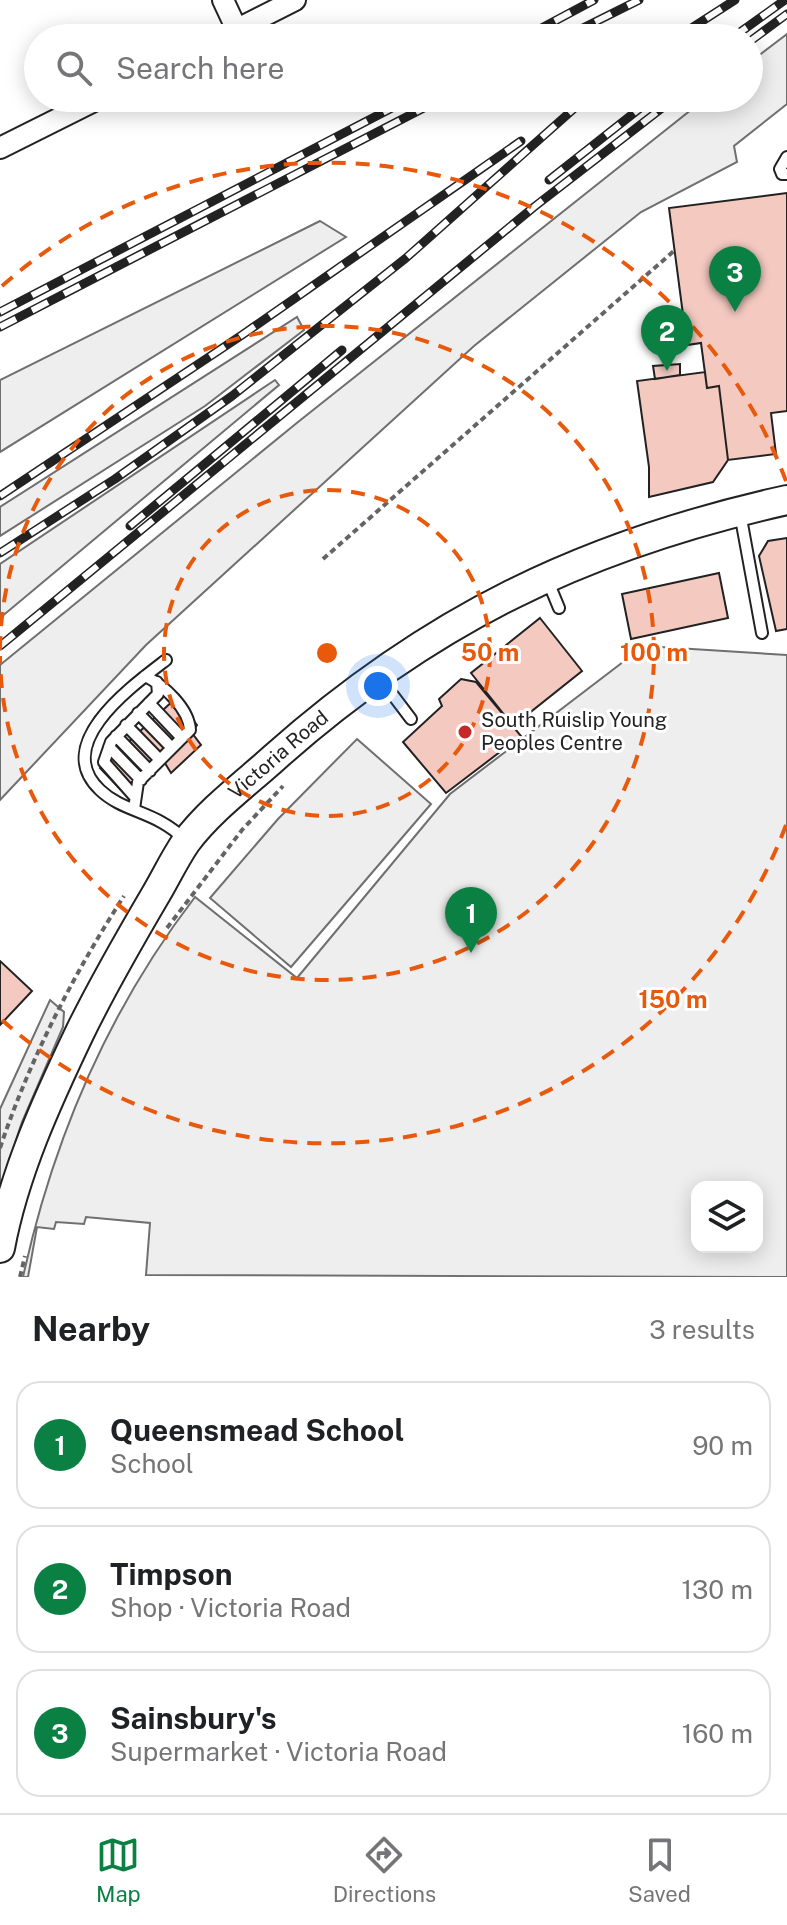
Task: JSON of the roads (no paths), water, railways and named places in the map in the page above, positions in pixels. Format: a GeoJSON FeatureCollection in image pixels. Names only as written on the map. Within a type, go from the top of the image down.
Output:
{"type":"FeatureCollection","features":[{"type":"Feature","properties":{"kind":"street"},"geometry":{"type":"LineString","coordinates":[[223,0],[227,24]]}},
{"type":"Feature","properties":{"kind":"street"},"geometry":{"type":"LineString","coordinates":[[248,24],[295,0]]}},
{"type":"Feature","properties":{"kind":"street"},"geometry":{"type":"LineString","coordinates":[[0,148],[72,112]]}},
{"type":"Feature","properties":{"kind":"street","name":"Victoria Road"},"geometry":{"type":"LineString","coordinates":[[13,1249],[27,1153],[63,1068],[102,985],[187,841],[323,714],[376,673],[428,639],[547,577],[685,526],[787,500]]}},
{"type":"Feature","properties":{"kind":"lane"},"geometry":{"type":"LineString","coordinates":[[787,157],[780,169],[782,174],[787,174]]}},
{"type":"Feature","properties":{"kind":"lane"},"geometry":{"type":"LineString","coordinates":[[740,511],[762,633]]}},
{"type":"Feature","properties":{"kind":"lane"},"geometry":{"type":"LineString","coordinates":[[547,577],[559,608]]}},
{"type":"Feature","properties":{"kind":"lane"},"geometry":{"type":"LineString","coordinates":[[166,660],[91,728],[84,747],[89,774],[100,791],[134,803],[170,824],[187,841]]}},
{"type":"Feature","properties":{"kind":"lane"},"geometry":{"type":"LineString","coordinates":[[376,673],[411,719]]}},
{"type":"Feature","properties":{"kind":"lane"},"geometry":{"type":"LineString","coordinates":[[134,803],[141,780],[190,730],[190,718],[157,682],[145,676]]}},
{"type":"Feature","properties":{"kind":"lane"},"geometry":{"type":"LineString","coordinates":[[134,803],[104,762],[116,736],[158,694],[157,682]]}},
{"type":"Feature","properties":{"kind":"lane"},"geometry":{"type":"LineString","coordinates":[[149,703],[182,738]]}},
{"type":"Feature","properties":{"kind":"lane"},"geometry":{"type":"LineString","coordinates":[[138,713],[172,748]]}},
{"type":"Feature","properties":{"kind":"lane"},"geometry":{"type":"LineString","coordinates":[[126,725],[160,760]]}},
{"type":"Feature","properties":{"kind":"lane"},"geometry":{"type":"LineString","coordinates":[[116,736],[150,771]]}},
{"type":"Feature","properties":{"kind":"lane"},"geometry":{"type":"LineString","coordinates":[[109,747],[141,780]]}},
{"type":"Feature","properties":{"kind":"railway"},"geometry":{"type":"LineString","coordinates":[[549,24],[594,0]]}},
{"type":"Feature","properties":{"kind":"railway"},"geometry":{"type":"LineString","coordinates":[[591,24],[639,0]]}},
{"type":"Feature","properties":{"kind":"railway"},"geometry":{"type":"LineString","coordinates":[[698,24],[735,0]]}},
{"type":"Feature","properties":{"kind":"railway"},"geometry":{"type":"LineString","coordinates":[[752,24],[785,0]]}},
{"type":"Feature","properties":{"kind":"railway"},"geometry":{"type":"LineString","coordinates":[[763,32],[787,14]]}},
{"type":"Feature","properties":{"kind":"railway"},"geometry":{"type":"LineString","coordinates":[[0,312],[384,112]]}},
{"type":"Feature","properties":{"kind":"railway"},"geometry":{"type":"LineString","coordinates":[[0,327],[416,112]]}},
{"type":"Feature","properties":{"kind":"railway"},"geometry":{"type":"LineString","coordinates":[[0,553],[115,479],[232,396],[406,258],[570,112]]}},
{"type":"Feature","properties":{"kind":"railway"},"geometry":{"type":"LineString","coordinates":[[549,180],[635,112]]}},
{"type":"Feature","properties":{"kind":"railway"},"geometry":{"type":"LineString","coordinates":[[0,646],[534,207],[657,112]]}},
{"type":"Feature","properties":{"kind":"railway"},"geometry":{"type":"LineString","coordinates":[[0,496],[242,335],[521,141]]}},
{"type":"Feature","properties":{"kind":"railway"},"geometry":{"type":"LineString","coordinates":[[130,526],[342,350]]}},
{"type":"Feature","properties":{"kind":"place","name":"Sainsbury's"},"geometry":{"type":"Point","coordinates":[735,312]}},
{"type":"Feature","properties":{"kind":"place","name":"Timpson"},"geometry":{"type":"Point","coordinates":[667,371]}},
{"type":"Feature","properties":{"kind":"place","name":"South Ruislip Young Peoples Centre"},"geometry":{"type":"Point","coordinates":[465,732]}},
{"type":"Feature","properties":{"kind":"place","name":"Queensmead School"},"geometry":{"type":"Point","coordinates":[471,953]}}]}
